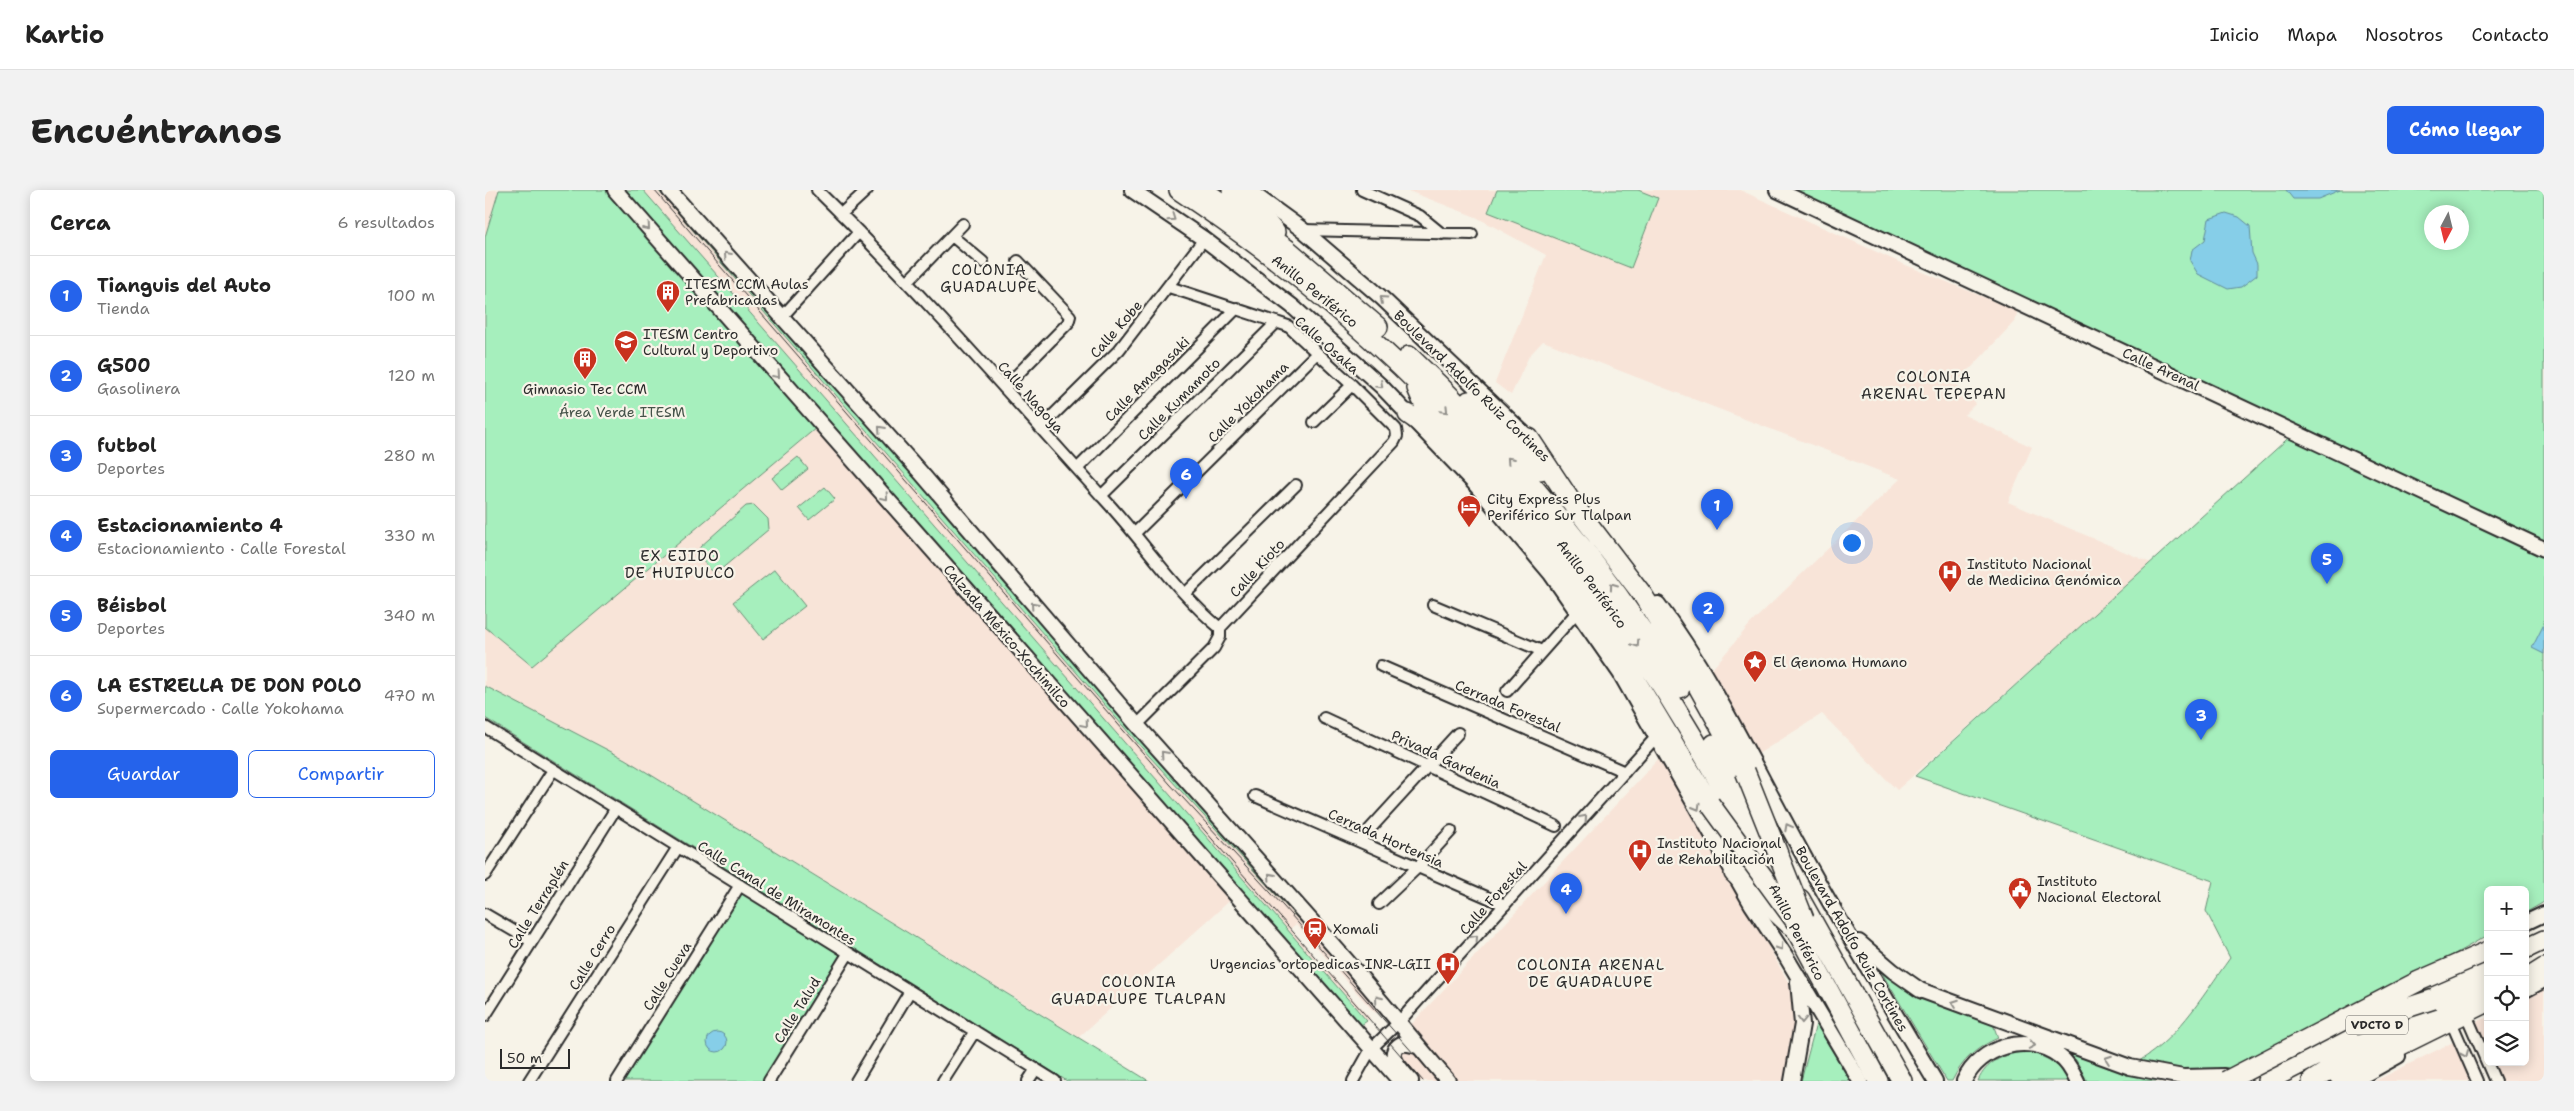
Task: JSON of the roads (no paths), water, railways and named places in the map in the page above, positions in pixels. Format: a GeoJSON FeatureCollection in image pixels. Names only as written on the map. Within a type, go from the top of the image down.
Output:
{"type":"FeatureCollection","features":[{"type":"Feature","properties":{"kind":"highway","name":"Anillo Periférico"},"geometry":{"type":"LineString","coordinates":[[1179,190],[1304,280],[1480,427],[1572,532],[1654,646],[1715,746],[1902,1081]]}},
{"type":"Feature","properties":{"kind":"highway","name":"Anillo Periférico"},"geometry":{"type":"LineString","coordinates":[[1203,190],[1287,249],[1353,304],[1423,378],[1472,438],[1539,512],[1624,626],[1674,702],[1798,923],[1878,1081]]}},
{"type":"Feature","properties":{"kind":"highway"},"geometry":{"type":"LineString","coordinates":[[1232,190],[1267,222],[1287,249]]}},
{"type":"Feature","properties":{"kind":"highway"},"geometry":{"type":"LineString","coordinates":[[1570,500],[1493,420],[1464,398],[1423,378],[1419,397],[1427,411],[1547,554],[1588,609],[1628,668],[1696,783],[1798,923],[1896,1081]]}},
{"type":"Feature","properties":{"kind":"highway"},"geometry":{"type":"LineString","coordinates":[[1408,414],[1434,431],[1479,472]]}},
{"type":"Feature","properties":{"kind":"highway"},"geometry":{"type":"LineString","coordinates":[[1529,438],[1570,500],[1642,594],[1715,714],[1745,771],[1798,923],[1885,1081]]}},
{"type":"Feature","properties":{"kind":"highway"},"geometry":{"type":"LineString","coordinates":[[1735,873],[1798,923]]}},
{"type":"Feature","properties":{"kind":"highway"},"geometry":{"type":"LineString","coordinates":[[2529,933],[2544,926]]}},
{"type":"Feature","properties":{"kind":"highway"},"geometry":{"type":"LineString","coordinates":[[2529,943],[2544,941]]}},
{"type":"Feature","properties":{"kind":"highway"},"geometry":{"type":"LineString","coordinates":[[2529,949],[2544,941]]}},
{"type":"Feature","properties":{"kind":"highway"},"geometry":{"type":"LineString","coordinates":[[2222,1079],[2311,1038],[2427,978],[2484,953]]}},
{"type":"Feature","properties":{"kind":"highway"},"geometry":{"type":"LineString","coordinates":[[2529,962],[2544,954]]}},
{"type":"Feature","properties":{"kind":"highway"},"geometry":{"type":"LineString","coordinates":[[2438,966],[2484,957]]}},
{"type":"Feature","properties":{"kind":"highway","name":"VDCTO D"},"geometry":{"type":"LineString","coordinates":[[2267,1081],[2484,972]]}},
{"type":"Feature","properties":{"kind":"highway"},"geometry":{"type":"LineString","coordinates":[[2312,1081],[2484,973]]}},
{"type":"Feature","properties":{"kind":"highway"},"geometry":{"type":"LineString","coordinates":[[2311,1038],[2435,1005],[2484,985]]}},
{"type":"Feature","properties":{"kind":"highway","name":"VDCTO D"},"geometry":{"type":"LineString","coordinates":[[2295,1081],[2484,985]]}},
{"type":"Feature","properties":{"kind":"highway"},"geometry":{"type":"LineString","coordinates":[[2329,1081],[2484,1004]]}},
{"type":"Feature","properties":{"kind":"main road","name":"Calzada México-Xochimilco"},"geometry":{"type":"LineString","coordinates":[[615,190],[1400,1081]]}},
{"type":"Feature","properties":{"kind":"main road"},"geometry":{"type":"LineString","coordinates":[[669,190],[921,474],[1137,725],[1348,962],[1448,1081]]}},
{"type":"Feature","properties":{"kind":"main road"},"geometry":{"type":"LineString","coordinates":[[1132,190],[1204,239],[1292,306],[1381,386],[1474,483],[1551,574],[1620,673],[1735,873],[1859,1081]]}},
{"type":"Feature","properties":{"kind":"main road","name":"Boulevard Adolfo Ruiz Cortines"},"geometry":{"type":"LineString","coordinates":[[1247,190],[1303,230],[1382,298],[1529,438],[1557,469],[1678,631],[1743,740],[1797,844],[1843,925],[1935,1081]]}},
{"type":"Feature","properties":{"kind":"main road","name":"Calle Arenal"},"geometry":{"type":"LineString","coordinates":[[1777,190],[2544,549]]}},
{"type":"Feature","properties":{"kind":"main road"},"geometry":{"type":"LineString","coordinates":[[2529,921],[2544,914]]}},
{"type":"Feature","properties":{"kind":"main road"},"geometry":{"type":"LineString","coordinates":[[1843,925],[1866,950],[1921,990],[2130,1067],[2183,1077],[2222,1079],[2484,944]]}},
{"type":"Feature","properties":{"kind":"main road"},"geometry":{"type":"LineString","coordinates":[[1792,1081],[1802,1024],[1800,993],[1795,972]]}},
{"type":"Feature","properties":{"kind":"main road"},"geometry":{"type":"LineString","coordinates":[[2353,1081],[2484,1011]]}},
{"type":"Feature","properties":{"kind":"main road"},"geometry":{"type":"LineString","coordinates":[[2000,1019],[2010,1045]]}},
{"type":"Feature","properties":{"kind":"main road"},"geometry":{"type":"LineString","coordinates":[[1411,1081],[1395,1062],[1394,1053],[1396,1047],[1403,1042],[1417,1046]]}},
{"type":"Feature","properties":{"kind":"main road"},"geometry":{"type":"LineString","coordinates":[[1964,1081],[1969,1070],[1978,1060],[1993,1051],[2010,1045],[2025,1043],[2051,1050],[2061,1057],[2077,1081]]}},
{"type":"Feature","properties":{"kind":"street","name":"Calle Nagoya"},"geometry":{"type":"LineString","coordinates":[[817,190],[908,281],[1135,533],[1185,594],[1220,628]]}},
{"type":"Feature","properties":{"kind":"street"},"geometry":{"type":"LineString","coordinates":[[841,214],[867,190]]}},
{"type":"Feature","properties":{"kind":"street"},"geometry":{"type":"LineString","coordinates":[[1362,190],[1420,216],[1442,234]]}},
{"type":"Feature","properties":{"kind":"street"},"geometry":{"type":"LineString","coordinates":[[908,281],[963,224]]}},
{"type":"Feature","properties":{"kind":"street"},"geometry":{"type":"LineString","coordinates":[[1303,230],[1472,234]]}},
{"type":"Feature","properties":{"kind":"street"},"geometry":{"type":"LineString","coordinates":[[781,318],[859,232]]}},
{"type":"Feature","properties":{"kind":"street"},"geometry":{"type":"LineString","coordinates":[[952,236],[983,262]]}},
{"type":"Feature","properties":{"kind":"street","name":"Calle Kobe"},"geometry":{"type":"LineString","coordinates":[[1040,428],[1119,350],[1169,288],[1204,239]]}},
{"type":"Feature","properties":{"kind":"street"},"geometry":{"type":"LineString","coordinates":[[1004,388],[1068,322],[1070,316],[1018,261]]}},
{"type":"Feature","properties":{"kind":"street","name":"Calle Osaka"},"geometry":{"type":"LineString","coordinates":[[1169,288],[1237,308],[1288,326],[1352,385],[1395,429]]}},
{"type":"Feature","properties":{"kind":"street","name":"Calle Amagasaki"},"geometry":{"type":"LineString","coordinates":[[1077,469],[1237,308]]}},
{"type":"Feature","properties":{"kind":"street","name":"Calle Kumamoto"},"geometry":{"type":"LineString","coordinates":[[1101,496],[1277,322]]}},
{"type":"Feature","properties":{"kind":"street","name":"Calle Yokohama"},"geometry":{"type":"LineString","coordinates":[[1135,533],[1317,353]]}},
{"type":"Feature","properties":{"kind":"street"},"geometry":{"type":"LineString","coordinates":[[1314,422],[1352,385]]}},
{"type":"Feature","properties":{"kind":"street","name":"Calle Kioto"},"geometry":{"type":"LineString","coordinates":[[1137,725],[1215,648],[1220,638],[1220,628],[1393,442],[1397,436],[1395,429]]}},
{"type":"Feature","properties":{"kind":"street"},"geometry":{"type":"LineString","coordinates":[[1185,594],[1296,486]]}},
{"type":"Feature","properties":{"kind":"street"},"geometry":{"type":"LineString","coordinates":[[1433,605],[1542,651]]}},
{"type":"Feature","properties":{"kind":"street"},"geometry":{"type":"LineString","coordinates":[[1507,691],[1577,612]]}},
{"type":"Feature","properties":{"kind":"street","name":"Cerrada Forestal"},"geometry":{"type":"LineString","coordinates":[[1381,666],[1625,772]]}},
{"type":"Feature","properties":{"kind":"street","name":"Privada Gardenia"},"geometry":{"type":"LineString","coordinates":[[1324,718],[1557,826]]}},
{"type":"Feature","properties":{"kind":"street","name":"Calle Canal de Miramontes"},"geometry":{"type":"LineString","coordinates":[[487,731],[616,808],[1055,1081]]}},
{"type":"Feature","properties":{"kind":"street"},"geometry":{"type":"LineString","coordinates":[[1359,841],[1458,733]]}},
{"type":"Feature","properties":{"kind":"street","name":"Calle Forestal"},"geometry":{"type":"LineString","coordinates":[[1353,1081],[1371,1048],[1398,1023],[1657,736]]}},
{"type":"Feature","properties":{"kind":"street"},"geometry":{"type":"LineString","coordinates":[[485,876],[553,770]]}},
{"type":"Feature","properties":{"kind":"street","name":"Cerrada Hortensia"},"geometry":{"type":"LineString","coordinates":[[1255,796],[1505,905]]}},
{"type":"Feature","properties":{"kind":"street","name":"Calle Terraplén"},"geometry":{"type":"LineString","coordinates":[[487,1010],[616,808]]}},
{"type":"Feature","properties":{"kind":"street"},"geometry":{"type":"LineString","coordinates":[[1379,904],[1418,867],[1451,831]]}},
{"type":"Feature","properties":{"kind":"street","name":"Calle Cerro"},"geometry":{"type":"LineString","coordinates":[[529,1081],[678,847]]}},
{"type":"Feature","properties":{"kind":"street","name":"Calle Cueva"},"geometry":{"type":"LineString","coordinates":[[617,1081],[740,885]]}},
{"type":"Feature","properties":{"kind":"street"},"geometry":{"type":"LineString","coordinates":[[485,914],[531,941]]}},
{"type":"Feature","properties":{"kind":"street","name":"Calle Talud"},"geometry":{"type":"LineString","coordinates":[[769,1081],[849,954]]}},
{"type":"Feature","properties":{"kind":"street"},"geometry":{"type":"LineString","coordinates":[[856,1081],[910,991]]}},
{"type":"Feature","properties":{"kind":"street"},"geometry":{"type":"LineString","coordinates":[[2468,1019],[2495,1081]]}},
{"type":"Feature","properties":{"kind":"street"},"geometry":{"type":"LineString","coordinates":[[2453,1026],[2477,1081]]}},
{"type":"Feature","properties":{"kind":"street"},"geometry":{"type":"LineString","coordinates":[[943,1081],[975,1031]]}},
{"type":"Feature","properties":{"kind":"street"},"geometry":{"type":"LineString","coordinates":[[1028,1081],[1036,1069]]}},
{"type":"Feature","properties":{"kind":"water"},"geometry":{"type":"Polygon","coordinates":[[[2286,190],[2340,190],[2318,199],[2293,199],[2286,190]]]}},
{"type":"Feature","properties":{"kind":"water"},"geometry":{"type":"Polygon","coordinates":[[[2226,213],[2239,217],[2250,226],[2252,253],[2257,264],[2257,275],[2241,287],[2228,289],[2198,274],[2190,261],[2192,250],[2205,240],[2209,219],[2226,213]]]}},
{"type":"Feature","properties":{"kind":"water"},"geometry":{"type":"Polygon","coordinates":[[[2544,624],[2544,654],[2532,648],[2544,624]]]}},
{"type":"Feature","properties":{"kind":"water"},"geometry":{"type":"Polygon","coordinates":[[[717,1032],[724,1035],[727,1042],[724,1049],[717,1052],[710,1049],[707,1042],[710,1035],[717,1032]]]}},
{"type":"Feature","properties":{"kind":"tram line"},"geometry":{"type":"LineString","coordinates":[[654,190],[1170,784],[1283,906],[1438,1081]]}},
{"type":"Feature","properties":{"kind":"tram line"},"geometry":{"type":"LineString","coordinates":[[1199,824],[1423,1081]]}},
{"type":"Feature","properties":{"kind":"place","name":"ITESM CCM Aulas Prefabricadas"},"geometry":{"type":"Point","coordinates":[668,313]}},
{"type":"Feature","properties":{"kind":"place","name":"ITESM Centro Cultural y Deportivo"},"geometry":{"type":"Point","coordinates":[626,363]}},
{"type":"Feature","properties":{"kind":"place","name":"Gimnasio Tec CCM"},"geometry":{"type":"Point","coordinates":[585,380]}},
{"type":"Feature","properties":{"kind":"place","name":"LA ESTRELLA DE DON POLO"},"geometry":{"type":"Point","coordinates":[1186,499]}},
{"type":"Feature","properties":{"kind":"place","name":"City Express Plus Periférico Sur Tlalpan"},"geometry":{"type":"Point","coordinates":[1469,528]}},
{"type":"Feature","properties":{"kind":"place","name":"Tianguis del Auto"},"geometry":{"type":"Point","coordinates":[1717,530]}},
{"type":"Feature","properties":{"kind":"place","name":"Béisbol"},"geometry":{"type":"Point","coordinates":[2327,584]}},
{"type":"Feature","properties":{"kind":"place","name":"Instituto Nacional de Medicina Genómica"},"geometry":{"type":"Point","coordinates":[1950,593]}},
{"type":"Feature","properties":{"kind":"place","name":"G500"},"geometry":{"type":"Point","coordinates":[1708,633]}},
{"type":"Feature","properties":{"kind":"place","name":"El Genoma Humano"},"geometry":{"type":"Point","coordinates":[1755,683]}},
{"type":"Feature","properties":{"kind":"place","name":"futbol"},"geometry":{"type":"Point","coordinates":[2201,740]}},
{"type":"Feature","properties":{"kind":"place","name":"Instituto Nacional de Rehabilitación"},"geometry":{"type":"Point","coordinates":[1640,872]}},
{"type":"Feature","properties":{"kind":"place","name":"Instituto Nacional Electoral"},"geometry":{"type":"Point","coordinates":[2020,910]}},
{"type":"Feature","properties":{"kind":"place","name":"Estacionamiento 4"},"geometry":{"type":"Point","coordinates":[1566,914]}},
{"type":"Feature","properties":{"kind":"place","name":"Xomali"},"geometry":{"type":"Point","coordinates":[1315,950]}},
{"type":"Feature","properties":{"kind":"place","name":"Urgencias ortopedicas INR-LGII"},"geometry":{"type":"Point","coordinates":[1448,985]}},
{"type":"Feature","properties":{"kind":"district","name":"COLONIA GUADALUPE"},"geometry":{"type":"Point","coordinates":[989,278]}},
{"type":"Feature","properties":{"kind":"district","name":"COLONIA ARENAL TEPEPAN"},"geometry":{"type":"Point","coordinates":[1934,386]}},
{"type":"Feature","properties":{"kind":"district","name":"EX EJIDO DE HUIPULCO"},"geometry":{"type":"Point","coordinates":[680,564]}},
{"type":"Feature","properties":{"kind":"district","name":"COLONIA ARENAL DE GUADALUPE"},"geometry":{"type":"Point","coordinates":[1591,974]}},
{"type":"Feature","properties":{"kind":"district","name":"COLONIA GUADALUPE TLALPAN"},"geometry":{"type":"Point","coordinates":[1139,990]}},
{"type":"Feature","properties":{"kind":"park label","name":"Área Verde ITESM"},"geometry":{"type":"Point","coordinates":[622,412]}}]}
